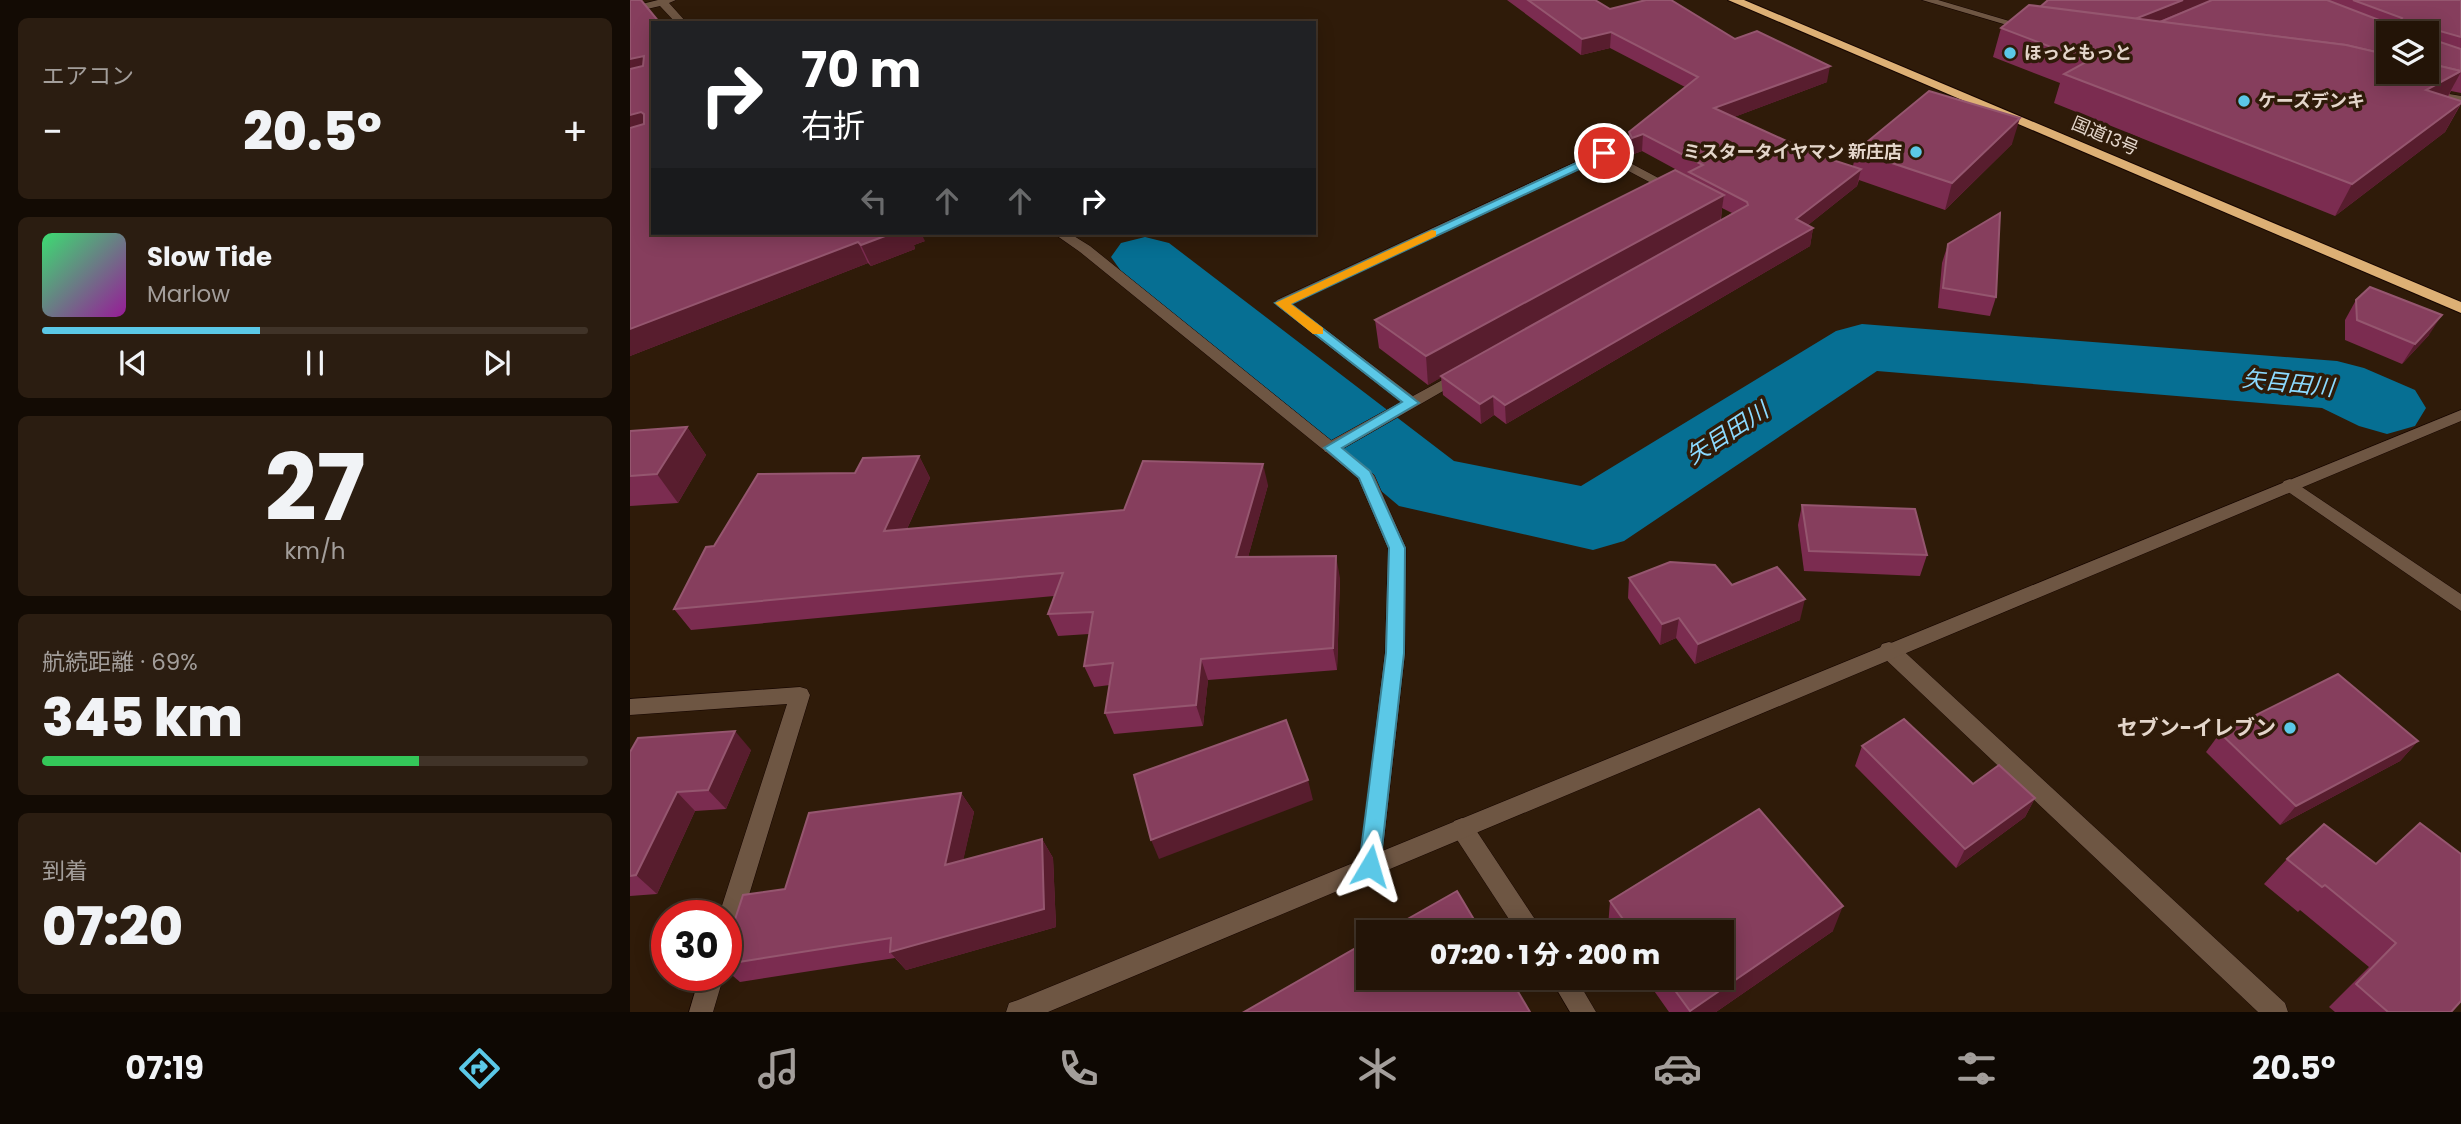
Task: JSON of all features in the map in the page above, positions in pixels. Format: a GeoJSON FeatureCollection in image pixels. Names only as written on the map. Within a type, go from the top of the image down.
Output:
{"type":"FeatureCollection","features":[{"type":"Feature","properties":{"kind":"highway","name":"国道13号"},"geometry":{"type":"LineString","coordinates":[[1734,0],[2461,308]]}},
{"type":"Feature","properties":{"kind":"street"},"geometry":{"type":"LineString","coordinates":[[1927,0],[2016,27],[2044,30]]}},
{"type":"Feature","properties":{"kind":"street"},"geometry":{"type":"LineString","coordinates":[[630,10],[667,1],[681,21]]}},
{"type":"Feature","properties":{"kind":"street"},"geometry":{"type":"LineString","coordinates":[[2425,92],[2461,99]]}},
{"type":"Feature","properties":{"kind":"street"},"geometry":{"type":"LineString","coordinates":[[1412,403],[1282,303],[1604,153],[1688,197]]}},
{"type":"Feature","properties":{"kind":"street"},"geometry":{"type":"LineString","coordinates":[[1063,235],[1085,249],[1365,475],[1397,548],[1395,653],[1370,866]]}},
{"type":"Feature","properties":{"kind":"street"},"geometry":{"type":"LineString","coordinates":[[1331,448],[1472,369]]}},
{"type":"Feature","properties":{"kind":"street"},"geometry":{"type":"LineString","coordinates":[[1018,1012],[2461,415]]}},
{"type":"Feature","properties":{"kind":"street"},"geometry":{"type":"LineString","coordinates":[[2290,485],[2461,604]]}},
{"type":"Feature","properties":{"kind":"street"},"geometry":{"type":"LineString","coordinates":[[1889,650],[2276,1012]]}},
{"type":"Feature","properties":{"kind":"street"},"geometry":{"type":"LineString","coordinates":[[630,707],[800,695],[735,900]]}},
{"type":"Feature","properties":{"kind":"street"},"geometry":{"type":"LineString","coordinates":[[1462,828],[1523,920]]}},
{"type":"Feature","properties":{"kind":"street"},"geometry":{"type":"LineString","coordinates":[[1570,990],[1584,1012]]}},
{"type":"Feature","properties":{"kind":"street"},"geometry":{"type":"LineString","coordinates":[[701,1012],[707,991]]}},
{"type":"Feature","properties":{"kind":"building"},"geometry":{"type":"Polygon","coordinates":[[[630,0],[641,0],[658,21],[651,21],[651,235],[888,235],[861,245],[858,242],[630,329],[630,128],[644,124],[644,114],[641,112],[630,115],[630,69],[643,66],[644,56],[630,59],[630,0]]]}},
{"type":"Feature","properties":{"kind":"building"},"geometry":{"type":"Polygon","coordinates":[[[1528,0],[1595,0],[1610,9],[1646,0],[1671,0],[1735,39],[1757,31],[1830,66],[1714,108],[1817,155],[1861,169],[1796,219],[1813,228],[1505,405],[1493,396],[1480,404],[1441,376],[1748,205],[1747,202],[1689,172],[1703,165],[1643,134],[1632,138],[1629,132],[1698,77],[1611,32],[1582,39],[1528,0]]]}},
{"type":"Feature","properties":{"kind":"building"},"geometry":{"type":"Polygon","coordinates":[[[2048,0],[2183,0],[2135,19],[2040,7],[2048,0]]]}},
{"type":"Feature","properties":{"kind":"building"},"geometry":{"type":"Polygon","coordinates":[[[2212,0],[2327,0],[2382,21],[2376,21],[2376,52],[2346,45],[2160,22],[2212,0]]]}},
{"type":"Feature","properties":{"kind":"building"},"geometry":{"type":"Polygon","coordinates":[[[2353,0],[2461,0],[2461,37],[2439,31],[2439,21],[2400,21],[2402,18],[2353,0]]]}},
{"type":"Feature","properties":{"kind":"building"},"geometry":{"type":"Polygon","coordinates":[[[2029,5],[2346,45],[2376,52],[2376,84],[2437,84],[2426,90],[2461,103],[2352,184],[2064,74],[2088,61],[2001,28],[2029,5]]]}},
{"type":"Feature","properties":{"kind":"building"},"geometry":{"type":"Polygon","coordinates":[[[2439,42],[2461,49],[2461,71],[2439,66],[2439,42]]]}},
{"type":"Feature","properties":{"kind":"building"},"geometry":{"type":"Polygon","coordinates":[[[2439,66],[2461,71],[2439,83],[2439,66]]]}},
{"type":"Feature","properties":{"kind":"building"},"geometry":{"type":"Polygon","coordinates":[[[1929,91],[2020,118],[1952,183],[1856,151],[1929,91]]]}},
{"type":"Feature","properties":{"kind":"building"},"geometry":{"type":"Polygon","coordinates":[[[1675,170],[1724,195],[1426,356],[1375,320],[1675,170]]]}},
{"type":"Feature","properties":{"kind":"building"},"geometry":{"type":"Polygon","coordinates":[[[2000,213],[1996,297],[1943,288],[1948,244],[2000,213]]]}},
{"type":"Feature","properties":{"kind":"building"},"geometry":{"type":"Polygon","coordinates":[[[2370,287],[2442,315],[2415,344],[2357,320],[2356,300],[2370,287]]]}},
{"type":"Feature","properties":{"kind":"building"},"geometry":{"type":"Polygon","coordinates":[[[687,427],[657,474],[630,476],[630,431],[687,427]]]}},
{"type":"Feature","properties":{"kind":"building"},"geometry":{"type":"Polygon","coordinates":[[[919,456],[884,531],[1124,510],[1143,461],[1263,464],[1236,557],[1336,556],[1333,648],[1201,659],[1196,705],[1105,713],[1113,663],[1084,666],[1093,612],[1048,614],[1063,573],[674,609],[706,547],[714,546],[758,474],[855,473],[863,458],[919,456]]]}},
{"type":"Feature","properties":{"kind":"building"},"geometry":{"type":"Polygon","coordinates":[[[1802,505],[1915,509],[1927,555],[1809,551],[1802,505]]]}},
{"type":"Feature","properties":{"kind":"building"},"geometry":{"type":"Polygon","coordinates":[[[1670,562],[1715,565],[1732,585],[1777,567],[1805,599],[1698,644],[1679,618],[1662,624],[1629,578],[1670,562]]]}},
{"type":"Feature","properties":{"kind":"building"},"geometry":{"type":"Polygon","coordinates":[[[2338,674],[2418,741],[2296,806],[2220,733],[2338,674]]]}},
{"type":"Feature","properties":{"kind":"building"},"geometry":{"type":"Polygon","coordinates":[[[1904,719],[1973,784],[1999,765],[2035,798],[1965,849],[1862,746],[1904,719]]]}},
{"type":"Feature","properties":{"kind":"building"},"geometry":{"type":"Polygon","coordinates":[[[1286,720],[1308,780],[1151,840],[1134,775],[1286,720]]]}},
{"type":"Feature","properties":{"kind":"building"},"geometry":{"type":"Polygon","coordinates":[[[735,731],[708,790],[677,792],[636,875],[630,876],[630,752],[638,738],[735,731]]]}},
{"type":"Feature","properties":{"kind":"building"},"geometry":{"type":"Polygon","coordinates":[[[961,793],[945,865],[1042,839],[1044,909],[890,952],[891,938],[742,961],[743,895],[785,889],[809,813],[961,793]]]}},
{"type":"Feature","properties":{"kind":"building"},"geometry":{"type":"Polygon","coordinates":[[[1759,809],[1843,906],[1734,981],[1734,920],[1624,920],[1610,901],[1759,809]]]}},
{"type":"Feature","properties":{"kind":"building"},"geometry":{"type":"Polygon","coordinates":[[[2420,823],[2461,854],[2461,1001],[2451,1012],[2388,1012],[2356,984],[2396,943],[2325,885],[2322,887],[2287,859],[2324,824],[2376,864],[2420,823]]]}},
{"type":"Feature","properties":{"kind":"building"},"geometry":{"type":"Polygon","coordinates":[[[1457,891],[1474,920],[1406,920],[1457,891]]]}},
{"type":"Feature","properties":{"kind":"building"},"geometry":{"type":"Polygon","coordinates":[[[1356,948],[1356,990],[1517,990],[1530,1012],[1244,1012],[1356,948]]]}},
{"type":"Feature","properties":{"kind":"building"},"geometry":{"type":"Polygon","coordinates":[[[1675,990],[1721,990],[1690,1011],[1675,990]]]}},
{"type":"Feature","properties":{"kind":"waterway","name":"矢目田川"},"geometry":{"type":"LineString","coordinates":[[1145,257],[1429,485],[1593,519],[1862,347],[2337,385],[2387,408]]}},
{"type":"Feature","properties":{"kind":"slow traffic"},"geometry":{"type":"LineString","coordinates":[[1318,331],[1282,303],[1432,233]]}},
{"type":"Feature","properties":{"kind":"place","name":"ほっともっと"},"geometry":{"type":"Point","coordinates":[2010,53]}},
{"type":"Feature","properties":{"kind":"place","name":"ケーズデンキ"},"geometry":{"type":"Point","coordinates":[2244,101]}},
{"type":"Feature","properties":{"kind":"place","name":"ミスタータイヤマン 新庄店"},"geometry":{"type":"Point","coordinates":[1916,152]}},
{"type":"Feature","properties":{"kind":"place","name":"セブン-イレブン"},"geometry":{"type":"Point","coordinates":[2290,728]}},
{"type":"Feature","properties":{"kind":"route"},"geometry":{"type":"LineString","coordinates":[[1370,866],[1395,653],[1397,548],[1365,475],[1331,448],[1412,403],[1282,303],[1604,153]]}}]}
